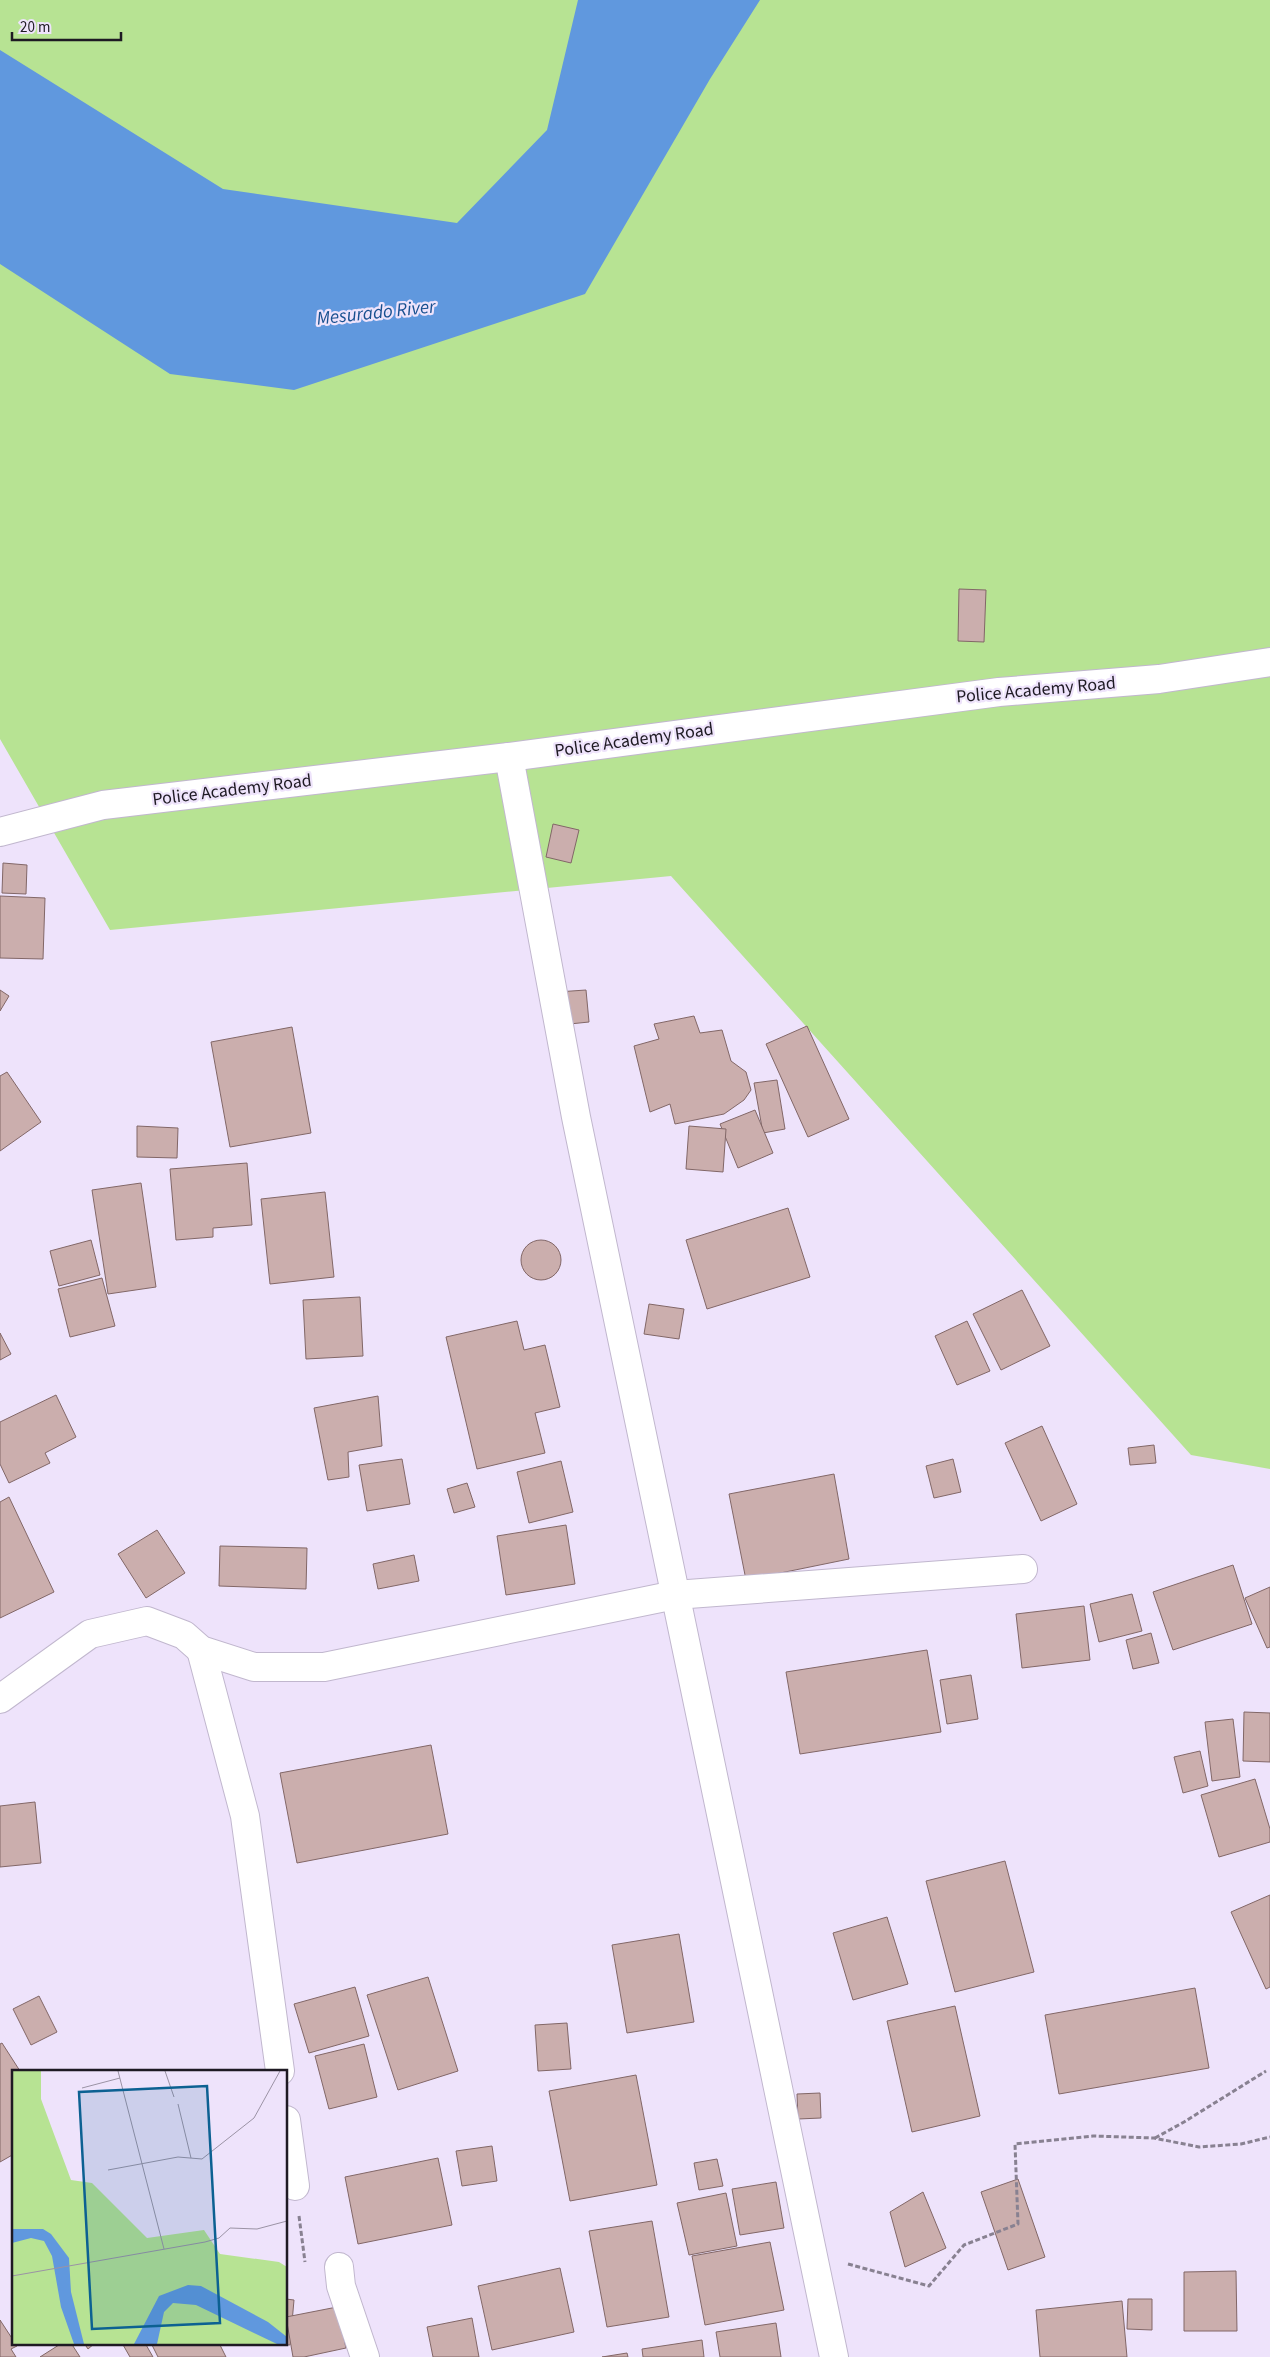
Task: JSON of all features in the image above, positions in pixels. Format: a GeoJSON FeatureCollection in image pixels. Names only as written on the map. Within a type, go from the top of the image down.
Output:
{"type":"FeatureCollection","features":[{"type":"Feature","properties":{"kind":"street","name":"Police Academy Road"},"geometry":{"type":"LineString","coordinates":[[0,832],[104,805],[509,757],[999,692],[1159,679],[1270,662]]}},
{"type":"Feature","properties":{"kind":"street"},"geometry":{"type":"LineString","coordinates":[[509,757],[576,1117],[811,2254],[834,2357]]}},
{"type":"Feature","properties":{"kind":"street"},"geometry":{"type":"LineString","coordinates":[[0,1699],[90,1634],[147,1621],[184,1635],[201,1650],[254,1667],[324,1667],[675,1594],[1023,1569]]}},
{"type":"Feature","properties":{"kind":"street"},"geometry":{"type":"LineString","coordinates":[[201,1650],[246,1816],[280,2070]]}},
{"type":"Feature","properties":{"kind":"street"},"geometry":{"type":"LineString","coordinates":[[288,2135],[295,2186]]}},
{"type":"Feature","properties":{"kind":"street"},"geometry":{"type":"LineString","coordinates":[[339,2267],[341,2286],[365,2357]]}},
{"type":"Feature","properties":{"kind":"path"},"geometry":{"type":"LineString","coordinates":[[1154,2138],[1184,2122],[1266,2071]]}},
{"type":"Feature","properties":{"kind":"path"},"geometry":{"type":"LineString","coordinates":[[811,2254],[929,2286],[964,2245],[1018,2224],[1015,2144],[1093,2136],[1154,2138],[1199,2147],[1241,2144],[1270,2137]]}},
{"type":"Feature","properties":{"kind":"path"},"geometry":{"type":"LineString","coordinates":[[295,2186],[306,2270]]}},
{"type":"Feature","properties":{"kind":"green space"},"geometry":{"type":"Polygon","coordinates":[[[0,0],[1270,0],[1270,1469],[1191,1455],[671,876],[110,930],[0,739],[0,0]]]}},
{"type":"Feature","properties":{"kind":"water","name":"Mesurado River"},"geometry":{"type":"Polygon","coordinates":[[[578,0],[760,0],[710,79],[585,294],[294,390],[170,374],[0,264],[0,50],[223,189],[457,223],[547,130],[578,0]]]}},
{"type":"Feature","properties":{"kind":"building"},"geometry":{"type":"Polygon","coordinates":[[[959,589],[986,590],[984,642],[958,641],[959,589]]]}},
{"type":"Feature","properties":{"kind":"building"},"geometry":{"type":"Polygon","coordinates":[[[553,824],[579,830],[571,863],[546,857],[553,824]]]}},
{"type":"Feature","properties":{"kind":"building"},"geometry":{"type":"Polygon","coordinates":[[[3,863],[27,865],[26,894],[2,893],[3,863]]]}},
{"type":"Feature","properties":{"kind":"building"},"geometry":{"type":"Polygon","coordinates":[[[0,896],[45,898],[43,959],[0,958],[0,896]]]}},
{"type":"Feature","properties":{"kind":"building"},"geometry":{"type":"Polygon","coordinates":[[[0,990],[9,996],[0,1011],[0,990]]]}},
{"type":"Feature","properties":{"kind":"building"},"geometry":{"type":"Polygon","coordinates":[[[586,990],[589,1022],[560,1025],[557,992],[586,990]]]}},
{"type":"Feature","properties":{"kind":"building"},"geometry":{"type":"Polygon","coordinates":[[[694,1016],[700,1033],[722,1030],[731,1061],[746,1072],[751,1090],[744,1100],[724,1114],[675,1124],[670,1104],[650,1112],[634,1046],[659,1039],[654,1024],[694,1016]]]}},
{"type":"Feature","properties":{"kind":"building"},"geometry":{"type":"Polygon","coordinates":[[[807,1026],[849,1119],[808,1137],[766,1044],[807,1026]]]}},
{"type":"Feature","properties":{"kind":"building"},"geometry":{"type":"Polygon","coordinates":[[[292,1027],[311,1133],[230,1147],[211,1042],[292,1027]]]}},
{"type":"Feature","properties":{"kind":"building"},"geometry":{"type":"Polygon","coordinates":[[[7,1072],[41,1122],[0,1151],[0,1076],[7,1072]]]}},
{"type":"Feature","properties":{"kind":"building"},"geometry":{"type":"Polygon","coordinates":[[[777,1080],[785,1129],[763,1133],[754,1083],[777,1080]]]}},
{"type":"Feature","properties":{"kind":"building"},"geometry":{"type":"Polygon","coordinates":[[[755,1110],[773,1153],[738,1168],[720,1124],[755,1110]]]}},
{"type":"Feature","properties":{"kind":"building"},"geometry":{"type":"Polygon","coordinates":[[[137,1126],[178,1128],[177,1158],[137,1157],[137,1126]]]}},
{"type":"Feature","properties":{"kind":"building"},"geometry":{"type":"Polygon","coordinates":[[[689,1126],[726,1129],[723,1172],[686,1169],[689,1126]]]}},
{"type":"Feature","properties":{"kind":"building"},"geometry":{"type":"Polygon","coordinates":[[[247,1163],[252,1225],[213,1228],[213,1237],[176,1240],[170,1169],[247,1163]]]}},
{"type":"Feature","properties":{"kind":"building"},"geometry":{"type":"Polygon","coordinates":[[[141,1183],[156,1287],[108,1294],[92,1190],[141,1183]]]}},
{"type":"Feature","properties":{"kind":"building"},"geometry":{"type":"Polygon","coordinates":[[[325,1192],[334,1277],[270,1284],[261,1199],[325,1192]]]}},
{"type":"Feature","properties":{"kind":"building"},"geometry":{"type":"Polygon","coordinates":[[[788,1208],[810,1277],[707,1309],[686,1240],[788,1208]]]}},
{"type":"Feature","properties":{"kind":"building"},"geometry":{"type":"Polygon","coordinates":[[[91,1240],[100,1275],[59,1286],[50,1251],[91,1240]]]}},
{"type":"Feature","properties":{"kind":"building"},"geometry":{"type":"Polygon","coordinates":[[[545,1240],[552,1243],[558,1249],[561,1260],[560,1268],[552,1277],[545,1280],[537,1280],[530,1277],[522,1268],[521,1256],[524,1249],[533,1241],[545,1240]]]}},
{"type":"Feature","properties":{"kind":"building"},"geometry":{"type":"Polygon","coordinates":[[[102,1278],[115,1326],[70,1337],[58,1289],[102,1278]]]}},
{"type":"Feature","properties":{"kind":"building"},"geometry":{"type":"Polygon","coordinates":[[[1022,1290],[1050,1346],[1001,1370],[973,1314],[1022,1290]]]}},
{"type":"Feature","properties":{"kind":"building"},"geometry":{"type":"Polygon","coordinates":[[[360,1297],[363,1356],[306,1359],[303,1300],[360,1297]]]}},
{"type":"Feature","properties":{"kind":"building"},"geometry":{"type":"Polygon","coordinates":[[[649,1304],[684,1309],[679,1339],[644,1334],[649,1304]]]}},
{"type":"Feature","properties":{"kind":"building"},"geometry":{"type":"Polygon","coordinates":[[[517,1321],[524,1350],[545,1345],[560,1407],[535,1413],[545,1453],[477,1469],[446,1337],[517,1321]]]}},
{"type":"Feature","properties":{"kind":"building"},"geometry":{"type":"Polygon","coordinates":[[[967,1321],[990,1371],[957,1385],[935,1336],[967,1321]]]}},
{"type":"Feature","properties":{"kind":"building"},"geometry":{"type":"Polygon","coordinates":[[[0,1333],[11,1354],[0,1360],[0,1333]]]}},
{"type":"Feature","properties":{"kind":"building"},"geometry":{"type":"Polygon","coordinates":[[[56,1395],[76,1437],[45,1453],[50,1463],[9,1483],[0,1464],[0,1422],[56,1395]]]}},
{"type":"Feature","properties":{"kind":"building"},"geometry":{"type":"Polygon","coordinates":[[[378,1396],[382,1446],[348,1452],[349,1477],[328,1480],[314,1408],[378,1396]]]}},
{"type":"Feature","properties":{"kind":"building"},"geometry":{"type":"Polygon","coordinates":[[[1042,1426],[1077,1504],[1041,1521],[1005,1443],[1042,1426]]]}},
{"type":"Feature","properties":{"kind":"building"},"geometry":{"type":"Polygon","coordinates":[[[1154,1445],[1156,1463],[1130,1465],[1128,1448],[1154,1445]]]}},
{"type":"Feature","properties":{"kind":"building"},"geometry":{"type":"Polygon","coordinates":[[[402,1459],[410,1504],[367,1511],[359,1465],[402,1459]]]}},
{"type":"Feature","properties":{"kind":"building"},"geometry":{"type":"Polygon","coordinates":[[[953,1459],[961,1492],[934,1498],[926,1466],[953,1459]]]}},
{"type":"Feature","properties":{"kind":"building"},"geometry":{"type":"Polygon","coordinates":[[[561,1461],[573,1512],[529,1523],[517,1472],[561,1461]]]}},
{"type":"Feature","properties":{"kind":"building"},"geometry":{"type":"Polygon","coordinates":[[[834,1474],[849,1559],[746,1580],[729,1494],[834,1474]]]}},
{"type":"Feature","properties":{"kind":"building"},"geometry":{"type":"Polygon","coordinates":[[[467,1483],[475,1507],[454,1513],[447,1489],[467,1483]]]}},
{"type":"Feature","properties":{"kind":"building"},"geometry":{"type":"Polygon","coordinates":[[[9,1497],[54,1592],[0,1618],[0,1502],[9,1497]]]}},
{"type":"Feature","properties":{"kind":"building"},"geometry":{"type":"Polygon","coordinates":[[[566,1525],[575,1584],[506,1595],[497,1536],[566,1525]]]}},
{"type":"Feature","properties":{"kind":"building"},"geometry":{"type":"Polygon","coordinates":[[[157,1530],[185,1573],[146,1598],[118,1554],[157,1530]]]}},
{"type":"Feature","properties":{"kind":"building"},"geometry":{"type":"Polygon","coordinates":[[[220,1546],[307,1548],[306,1589],[219,1586],[220,1546]]]}},
{"type":"Feature","properties":{"kind":"building"},"geometry":{"type":"Polygon","coordinates":[[[414,1555],[419,1581],[378,1589],[373,1564],[414,1555]]]}},
{"type":"Feature","properties":{"kind":"building"},"geometry":{"type":"Polygon","coordinates":[[[1233,1565],[1252,1624],[1173,1650],[1153,1592],[1233,1565]]]}},
{"type":"Feature","properties":{"kind":"building"},"geometry":{"type":"Polygon","coordinates":[[[1270,1587],[1270,1647],[1267,1648],[1245,1598],[1270,1587]]]}},
{"type":"Feature","properties":{"kind":"building"},"geometry":{"type":"Polygon","coordinates":[[[1132,1594],[1142,1631],[1099,1642],[1090,1604],[1132,1594]]]}},
{"type":"Feature","properties":{"kind":"building"},"geometry":{"type":"Polygon","coordinates":[[[1084,1606],[1090,1660],[1022,1668],[1016,1614],[1084,1606]]]}},
{"type":"Feature","properties":{"kind":"building"},"geometry":{"type":"Polygon","coordinates":[[[1151,1633],[1159,1663],[1133,1669],[1126,1640],[1151,1633]]]}},
{"type":"Feature","properties":{"kind":"building"},"geometry":{"type":"Polygon","coordinates":[[[927,1650],[941,1732],[800,1754],[786,1672],[927,1650]]]}},
{"type":"Feature","properties":{"kind":"building"},"geometry":{"type":"Polygon","coordinates":[[[971,1675],[978,1719],[947,1724],[940,1680],[971,1675]]]}},
{"type":"Feature","properties":{"kind":"building"},"geometry":{"type":"Polygon","coordinates":[[[1244,1712],[1270,1713],[1270,1762],[1243,1761],[1244,1712]]]}},
{"type":"Feature","properties":{"kind":"building"},"geometry":{"type":"Polygon","coordinates":[[[1233,1719],[1240,1777],[1212,1781],[1205,1722],[1233,1719]]]}},
{"type":"Feature","properties":{"kind":"building"},"geometry":{"type":"Polygon","coordinates":[[[431,1745],[448,1834],[297,1863],[280,1773],[431,1745]]]}},
{"type":"Feature","properties":{"kind":"building"},"geometry":{"type":"Polygon","coordinates":[[[1200,1751],[1208,1786],[1183,1793],[1174,1757],[1200,1751]]]}},
{"type":"Feature","properties":{"kind":"building"},"geometry":{"type":"Polygon","coordinates":[[[1255,1779],[1270,1829],[1270,1842],[1219,1857],[1201,1795],[1255,1779]]]}},
{"type":"Feature","properties":{"kind":"building"},"geometry":{"type":"Polygon","coordinates":[[[35,1802],[41,1863],[0,1867],[0,1806],[35,1802]]]}},
{"type":"Feature","properties":{"kind":"building"},"geometry":{"type":"Polygon","coordinates":[[[1005,1861],[1034,1972],[955,1992],[926,1881],[1005,1861]]]}},
{"type":"Feature","properties":{"kind":"building"},"geometry":{"type":"Polygon","coordinates":[[[1270,1895],[1270,1987],[1266,1989],[1231,1912],[1270,1895]]]}},
{"type":"Feature","properties":{"kind":"building"},"geometry":{"type":"Polygon","coordinates":[[[887,1917],[908,1984],[853,2000],[833,1933],[887,1917]]]}},
{"type":"Feature","properties":{"kind":"building"},"geometry":{"type":"Polygon","coordinates":[[[679,1934],[694,2022],[627,2033],[612,1945],[679,1934]]]}},
{"type":"Feature","properties":{"kind":"building"},"geometry":{"type":"Polygon","coordinates":[[[428,1977],[458,2071],[398,2090],[367,1995],[428,1977]]]}},
{"type":"Feature","properties":{"kind":"building"},"geometry":{"type":"Polygon","coordinates":[[[355,1987],[369,2036],[309,2053],[294,2004],[355,1987]]]}},
{"type":"Feature","properties":{"kind":"building"},"geometry":{"type":"Polygon","coordinates":[[[1195,1988],[1209,2068],[1059,2094],[1045,2015],[1195,1988]]]}},
{"type":"Feature","properties":{"kind":"building"},"geometry":{"type":"Polygon","coordinates":[[[39,1996],[57,2032],[31,2045],[13,2009],[39,1996]]]}},
{"type":"Feature","properties":{"kind":"building"},"geometry":{"type":"Polygon","coordinates":[[[955,2006],[980,2116],[912,2132],[887,2021],[955,2006]]]}},
{"type":"Feature","properties":{"kind":"building"},"geometry":{"type":"Polygon","coordinates":[[[567,2023],[571,2069],[538,2071],[535,2025],[567,2023]]]}},
{"type":"Feature","properties":{"kind":"building"},"geometry":{"type":"Polygon","coordinates":[[[2,2043],[19,2070],[12,2070],[12,2155],[0,2162],[0,2044],[2,2043]]]}},
{"type":"Feature","properties":{"kind":"building"},"geometry":{"type":"Polygon","coordinates":[[[364,2044],[377,2097],[329,2109],[315,2056],[364,2044]]]}},
{"type":"Feature","properties":{"kind":"building"},"geometry":{"type":"Polygon","coordinates":[[[636,2075],[657,2185],[570,2201],[549,2091],[636,2075]]]}},
{"type":"Feature","properties":{"kind":"building"},"geometry":{"type":"Polygon","coordinates":[[[820,2093],[821,2118],[798,2119],[797,2094],[820,2093]]]}},
{"type":"Feature","properties":{"kind":"building"},"geometry":{"type":"Polygon","coordinates":[[[492,2146],[497,2181],[462,2186],[456,2151],[492,2146]]]}},
{"type":"Feature","properties":{"kind":"building"},"geometry":{"type":"Polygon","coordinates":[[[438,2158],[452,2225],[358,2244],[345,2177],[438,2158]]]}},
{"type":"Feature","properties":{"kind":"building"},"geometry":{"type":"Polygon","coordinates":[[[717,2159],[723,2186],[699,2190],[694,2163],[717,2159]]]}},
{"type":"Feature","properties":{"kind":"building"},"geometry":{"type":"Polygon","coordinates":[[[1018,2179],[1045,2257],[1008,2270],[981,2192],[1018,2179]]]}},
{"type":"Feature","properties":{"kind":"building"},"geometry":{"type":"Polygon","coordinates":[[[776,2182],[784,2228],[740,2235],[732,2189],[776,2182]]]}},
{"type":"Feature","properties":{"kind":"building"},"geometry":{"type":"Polygon","coordinates":[[[923,2192],[946,2248],[905,2267],[890,2212],[923,2192]]]}},
{"type":"Feature","properties":{"kind":"building"},"geometry":{"type":"Polygon","coordinates":[[[726,2193],[737,2246],[689,2255],[677,2203],[726,2193]]]}},
{"type":"Feature","properties":{"kind":"building"},"geometry":{"type":"Polygon","coordinates":[[[652,2221],[669,2317],[607,2327],[589,2231],[652,2221]]]}},
{"type":"Feature","properties":{"kind":"building"},"geometry":{"type":"Polygon","coordinates":[[[770,2242],[784,2310],[705,2325],[692,2256],[770,2242]]]}},
{"type":"Feature","properties":{"kind":"building"},"geometry":{"type":"Polygon","coordinates":[[[560,2268],[574,2332],[492,2350],[478,2286],[560,2268]]]}},
{"type":"Feature","properties":{"kind":"building"},"geometry":{"type":"Polygon","coordinates":[[[1236,2271],[1237,2331],[1184,2331],[1184,2272],[1236,2271]]]}},
{"type":"Feature","properties":{"kind":"building"},"geometry":{"type":"Polygon","coordinates":[[[288,2299],[294,2300],[290,2345],[278,2344],[288,2344],[288,2299]]]}},
{"type":"Feature","properties":{"kind":"building"},"geometry":{"type":"Polygon","coordinates":[[[1128,2299],[1152,2299],[1152,2330],[1127,2329],[1128,2299]]]}},
{"type":"Feature","properties":{"kind":"building"},"geometry":{"type":"Polygon","coordinates":[[[1122,2301],[1127,2357],[1040,2357],[1036,2310],[1122,2301]]]}},
{"type":"Feature","properties":{"kind":"building"},"geometry":{"type":"Polygon","coordinates":[[[337,2307],[346,2348],[304,2357],[293,2357],[288,2317],[337,2307]]]}},
{"type":"Feature","properties":{"kind":"building"},"geometry":{"type":"Polygon","coordinates":[[[472,2318],[479,2357],[433,2357],[427,2327],[472,2318]]]}},
{"type":"Feature","properties":{"kind":"building"},"geometry":{"type":"Polygon","coordinates":[[[0,2320],[12,2338],[12,2344],[17,2346],[11,2349],[16,2357],[0,2357],[0,2320]]]}},
{"type":"Feature","properties":{"kind":"building"},"geometry":{"type":"Polygon","coordinates":[[[776,2323],[781,2357],[720,2357],[716,2332],[776,2323]]]}},
{"type":"Feature","properties":{"kind":"building"},"geometry":{"type":"Polygon","coordinates":[[[702,2340],[704,2357],[643,2357],[642,2349],[702,2340]]]}},
{"type":"Feature","properties":{"kind":"building"},"geometry":{"type":"Polygon","coordinates":[[[60,2344],[72,2344],[80,2357],[40,2357],[60,2344]]]}},
{"type":"Feature","properties":{"kind":"building"},"geometry":{"type":"Polygon","coordinates":[[[85,2344],[94,2344],[88,2349],[85,2344]]]}},
{"type":"Feature","properties":{"kind":"building"},"geometry":{"type":"Polygon","coordinates":[[[123,2344],[146,2344],[153,2357],[130,2357],[123,2344]]]}},
{"type":"Feature","properties":{"kind":"building"},"geometry":{"type":"Polygon","coordinates":[[[152,2344],[220,2344],[226,2357],[158,2357],[152,2344]]]}},
{"type":"Feature","properties":{"kind":"building"},"geometry":{"type":"Polygon","coordinates":[[[627,2353],[628,2357],[602,2357],[627,2353]]]}}]}
